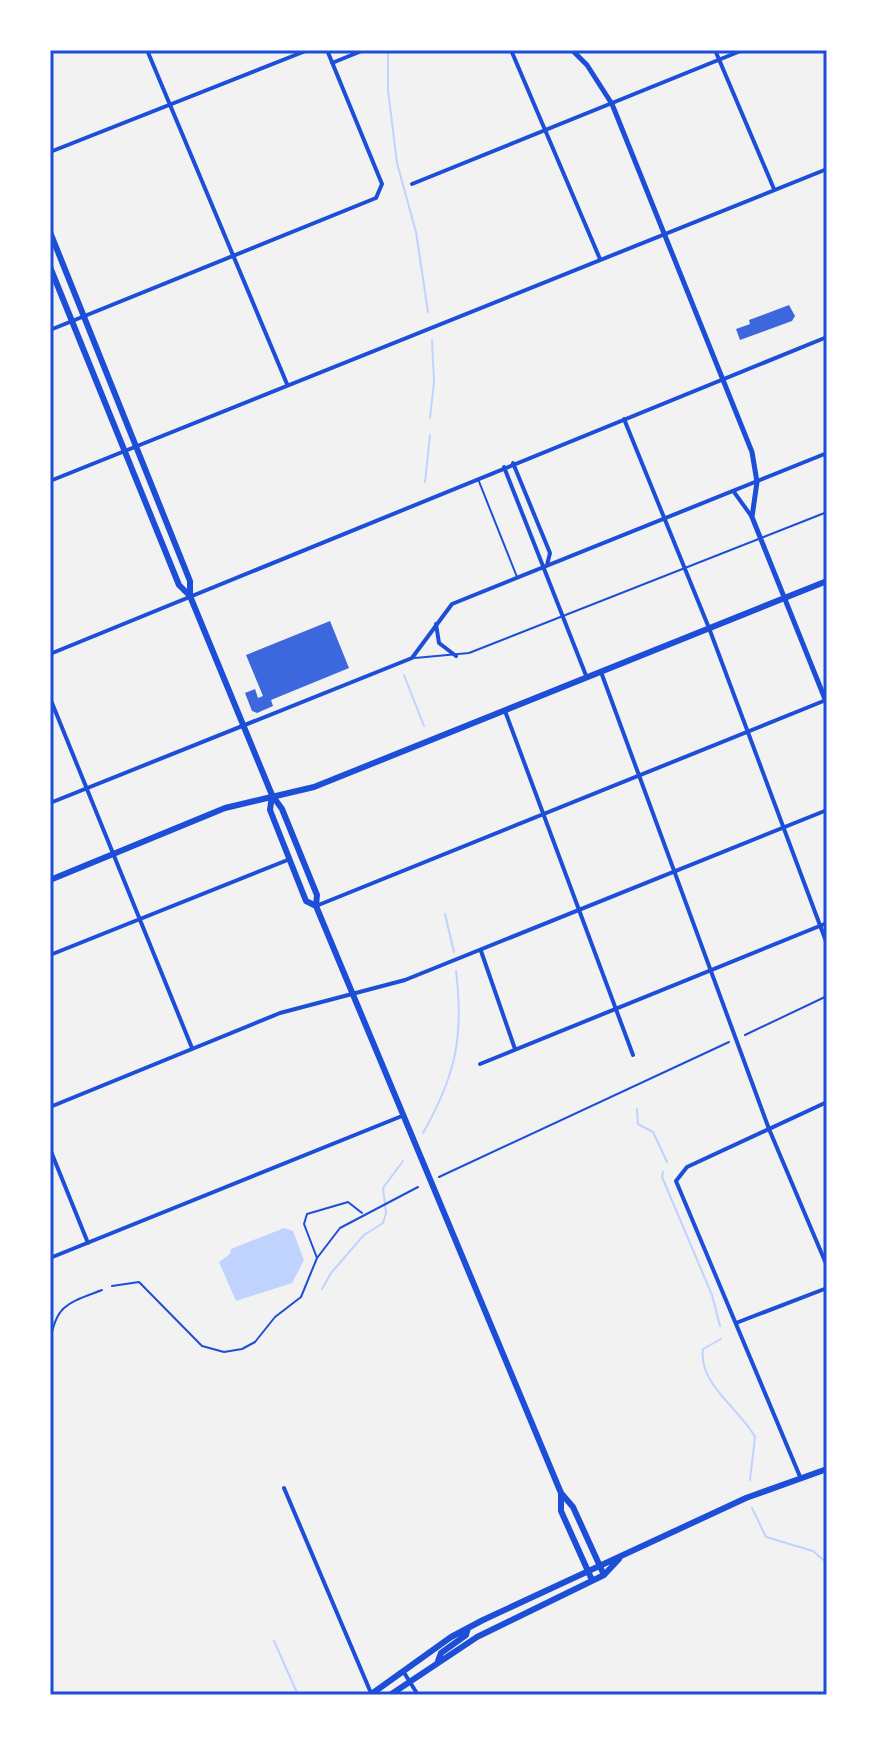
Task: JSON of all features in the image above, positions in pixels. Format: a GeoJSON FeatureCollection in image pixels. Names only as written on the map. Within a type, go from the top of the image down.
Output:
{"type":"FeatureCollection","features":[{"type":"Feature","properties":{"kind":"main road"},"geometry":{"type":"LineString","coordinates":[[50,232],[54,249],[84,316],[179,585],[190,596],[272,795],[282,809],[317,895],[316,906],[561,1493],[573,1507],[604,1575]]}},
{"type":"Feature","properties":{"kind":"main road"},"geometry":{"type":"LineString","coordinates":[[50,267],[190,581],[190,596]]}},
{"type":"Feature","properties":{"kind":"main road"},"geometry":{"type":"LineString","coordinates":[[50,880],[225,808],[314,787],[827,581]]}},
{"type":"Feature","properties":{"kind":"main road"},"geometry":{"type":"LineString","coordinates":[[272,795],[270,810],[306,901],[316,906]]}},
{"type":"Feature","properties":{"kind":"main road"},"geometry":{"type":"LineString","coordinates":[[372,1695],[468,1628],[599,1564],[619,1559],[746,1498],[827,1469]]}},
{"type":"Feature","properties":{"kind":"main road"},"geometry":{"type":"LineString","coordinates":[[561,1493],[561,1511],[592,1580]]}},
{"type":"Feature","properties":{"kind":"main road"},"geometry":{"type":"LineString","coordinates":[[390,1695],[487,1632],[604,1575],[619,1559]]}},
{"type":"Feature","properties":{"kind":"main road"},"geometry":{"type":"LineString","coordinates":[[438,1661],[441,1653],[466,1635],[468,1628]]}},
{"type":"Feature","properties":{"kind":"street"},"geometry":{"type":"LineString","coordinates":[[147,50],[287,384]]}},
{"type":"Feature","properties":{"kind":"street"},"geometry":{"type":"LineString","coordinates":[[50,152],[308,50]]}},
{"type":"Feature","properties":{"kind":"street"},"geometry":{"type":"LineString","coordinates":[[50,330],[376,198],[382,184],[327,50]]}},
{"type":"Feature","properties":{"kind":"street"},"geometry":{"type":"LineString","coordinates":[[332,63],[364,50]]}},
{"type":"Feature","properties":{"kind":"street"},"geometry":{"type":"LineString","coordinates":[[511,50],[600,259]]}},
{"type":"Feature","properties":{"kind":"street"},"geometry":{"type":"LineString","coordinates":[[572,50],[587,65],[612,104],[752,452],[757,482],[752,517]]}},
{"type":"Feature","properties":{"kind":"street"},"geometry":{"type":"LineString","coordinates":[[715,50],[774,189]]}},
{"type":"Feature","properties":{"kind":"street"},"geometry":{"type":"LineString","coordinates":[[412,184],[743,50]]}},
{"type":"Feature","properties":{"kind":"street"},"geometry":{"type":"LineString","coordinates":[[50,481],[827,169]]}},
{"type":"Feature","properties":{"kind":"street"},"geometry":{"type":"LineString","coordinates":[[50,654],[722,377],[827,337]]}},
{"type":"Feature","properties":{"kind":"street"},"geometry":{"type":"LineString","coordinates":[[624,419],[709,628],[827,944]]}},
{"type":"Feature","properties":{"kind":"street"},"geometry":{"type":"LineString","coordinates":[[50,803],[412,658],[452,604],[827,453]]}},
{"type":"Feature","properties":{"kind":"street"},"geometry":{"type":"LineString","coordinates":[[513,463],[550,553],[546,567]]}},
{"type":"Feature","properties":{"kind":"street"},"geometry":{"type":"LineString","coordinates":[[504,467],[565,615],[564,621],[587,678]]}},
{"type":"Feature","properties":{"kind":"street"},"geometry":{"type":"LineString","coordinates":[[316,906],[826,701],[752,517],[734,492]]}},
{"type":"Feature","properties":{"kind":"street"},"geometry":{"type":"LineString","coordinates":[[436,623],[439,643],[456,656]]}},
{"type":"Feature","properties":{"kind":"street"},"geometry":{"type":"LineString","coordinates":[[601,672],[769,1129],[827,1266]]}},
{"type":"Feature","properties":{"kind":"street"},"geometry":{"type":"LineString","coordinates":[[50,698],[192,1048]]}},
{"type":"Feature","properties":{"kind":"street"},"geometry":{"type":"LineString","coordinates":[[505,711],[633,1055]]}},
{"type":"Feature","properties":{"kind":"street"},"geometry":{"type":"LineString","coordinates":[[50,1107],[280,1013],[353,996],[481,951],[827,810]]}},
{"type":"Feature","properties":{"kind":"street"},"geometry":{"type":"LineString","coordinates":[[50,955],[290,859]]}},
{"type":"Feature","properties":{"kind":"street"},"geometry":{"type":"LineString","coordinates":[[480,1064],[827,923]]}},
{"type":"Feature","properties":{"kind":"street"},"geometry":{"type":"LineString","coordinates":[[481,951],[515,1049]]}},
{"type":"Feature","properties":{"kind":"street"},"geometry":{"type":"LineString","coordinates":[[801,1479],[676,1181],[687,1167],[827,1102]]}},
{"type":"Feature","properties":{"kind":"street"},"geometry":{"type":"LineString","coordinates":[[50,1258],[402,1116]]}},
{"type":"Feature","properties":{"kind":"street"},"geometry":{"type":"LineString","coordinates":[[50,1149],[88,1243]]}},
{"type":"Feature","properties":{"kind":"street"},"geometry":{"type":"LineString","coordinates":[[736,1323],[827,1288]]}},
{"type":"Feature","properties":{"kind":"street"},"geometry":{"type":"LineString","coordinates":[[284,1488],[372,1695]]}},
{"type":"Feature","properties":{"kind":"street"},"geometry":{"type":"LineString","coordinates":[[403,1671],[418,1695]]}},
{"type":"Feature","properties":{"kind":"lane"},"geometry":{"type":"LineString","coordinates":[[477,478],[518,578]]}},
{"type":"Feature","properties":{"kind":"lane"},"geometry":{"type":"LineString","coordinates":[[412,658],[456,656],[686,570],[827,512]]}},
{"type":"Feature","properties":{"kind":"path"},"geometry":{"type":"LineString","coordinates":[[745,1035],[827,996]]}},
{"type":"Feature","properties":{"kind":"path"},"geometry":{"type":"LineString","coordinates":[[439,1177],[730,1042]]}},
{"type":"Feature","properties":{"kind":"path"},"geometry":{"type":"LineString","coordinates":[[112,1286],[139,1282],[202,1346],[224,1352],[255,1342],[275,1317],[297,1302],[317,1258],[340,1228],[418,1187]]}},
{"type":"Feature","properties":{"kind":"path"},"geometry":{"type":"LineString","coordinates":[[317,1258],[304,1224],[307,1214],[348,1202],[363,1214]]}},
{"type":"Feature","properties":{"kind":"path"},"geometry":{"type":"LineString","coordinates":[[50,1342],[56,1315],[65,1305],[102,1290]]}},
{"type":"Feature","properties":{"kind":"water"},"geometry":{"type":"Polygon","coordinates":[[[284,1228],[293,1231],[304,1260],[292,1283],[236,1301],[219,1262],[230,1254],[231,1249],[284,1228]]]}},
{"type":"Feature","properties":{"kind":"building"},"geometry":{"type":"Polygon","coordinates":[[[789,305],[795,316],[792,321],[740,340],[736,329],[750,324],[749,320],[789,305]]]}},
{"type":"Feature","properties":{"kind":"building"},"geometry":{"type":"Polygon","coordinates":[[[330,621],[349,668],[271,700],[273,706],[257,713],[252,711],[245,693],[255,689],[258,698],[263,696],[246,655],[330,621]]]}},
{"type":"Feature","properties":{"kind":"waterway"},"geometry":{"type":"LineString","coordinates":[[388,52],[388,90],[397,163],[416,232],[428,312]]}},
{"type":"Feature","properties":{"kind":"waterway"},"geometry":{"type":"LineString","coordinates":[[430,418],[434,382],[432,340]]}},
{"type":"Feature","properties":{"kind":"waterway"},"geometry":{"type":"LineString","coordinates":[[425,482],[430,435]]}},
{"type":"Feature","properties":{"kind":"waterway"},"geometry":{"type":"LineString","coordinates":[[404,675],[424,726]]}},
{"type":"Feature","properties":{"kind":"waterway"},"geometry":{"type":"LineString","coordinates":[[445,914],[454,952]]}},
{"type":"Feature","properties":{"kind":"waterway"},"geometry":{"type":"LineString","coordinates":[[423,1133],[443,1092],[455,1055],[459,1016],[456,971]]}},
{"type":"Feature","properties":{"kind":"waterway"},"geometry":{"type":"LineString","coordinates":[[637,1109],[638,1124],[653,1132],[667,1162]]}},
{"type":"Feature","properties":{"kind":"waterway"},"geometry":{"type":"LineString","coordinates":[[322,1289],[331,1273],[364,1235],[383,1223],[386,1213],[383,1188],[403,1161]]}},
{"type":"Feature","properties":{"kind":"waterway"},"geometry":{"type":"LineString","coordinates":[[663,1172],[662,1177],[712,1295],[720,1326]]}},
{"type":"Feature","properties":{"kind":"waterway"},"geometry":{"type":"LineString","coordinates":[[721,1339],[703,1349],[703,1362],[713,1385],[755,1437],[750,1480]]}},
{"type":"Feature","properties":{"kind":"waterway"},"geometry":{"type":"LineString","coordinates":[[752,1508],[766,1537],[813,1551],[827,1563]]}},
{"type":"Feature","properties":{"kind":"waterway"},"geometry":{"type":"LineString","coordinates":[[274,1641],[298,1695]]}}]}
